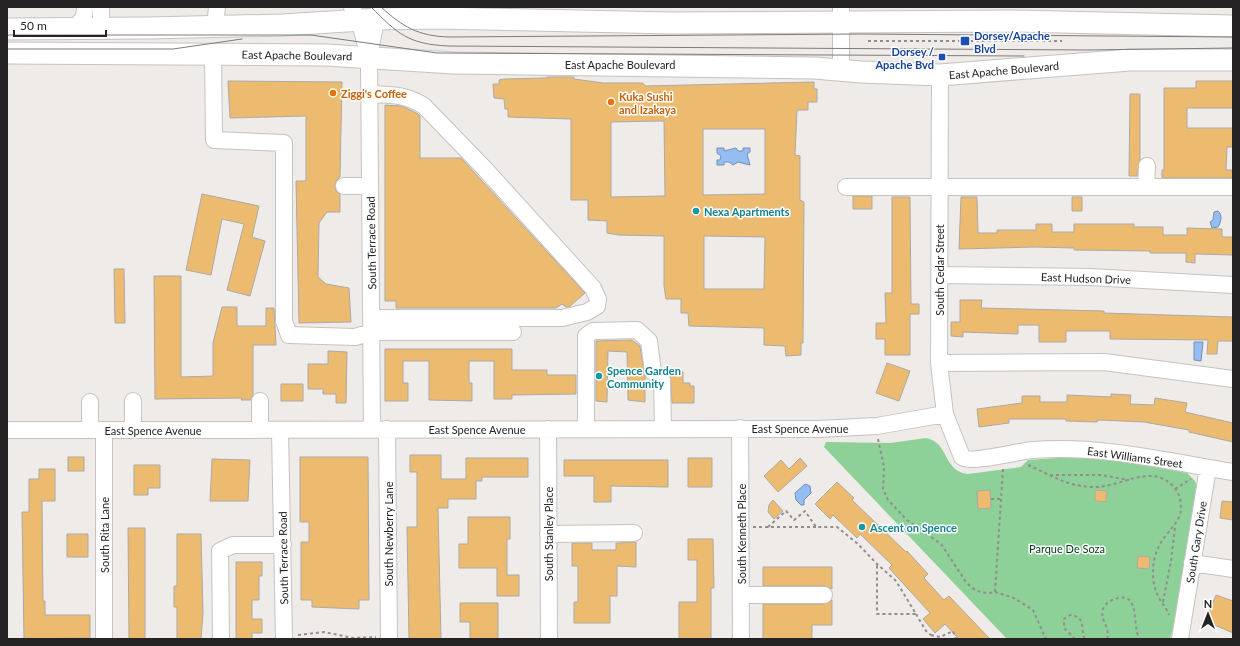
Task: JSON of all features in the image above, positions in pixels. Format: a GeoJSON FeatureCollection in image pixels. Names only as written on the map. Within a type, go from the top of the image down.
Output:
{"type":"FeatureCollection","features":[{"type":"Feature","properties":{"kind":"main road"},"geometry":{"type":"LineString","coordinates":[[7,29],[101,28],[216,17],[283,25],[367,13],[665,23],[841,14],[1012,21],[1233,26]]}},
{"type":"Feature","properties":{"kind":"main road"},"geometry":{"type":"LineString","coordinates":[[92,54],[101,28]]}},
{"type":"Feature","properties":{"kind":"main road","name":"East Apache Boulevard"},"geometry":{"type":"LineString","coordinates":[[7,53],[213,54],[369,57],[452,63],[686,65],[940,75],[978,73],[1024,67],[1130,60],[1233,60]]}},
{"type":"Feature","properties":{"kind":"street"},"geometry":{"type":"LineString","coordinates":[[75,28],[84,18],[86,7]]}},
{"type":"Feature","properties":{"kind":"street"},"geometry":{"type":"LineString","coordinates":[[101,28],[102,7]]}},
{"type":"Feature","properties":{"kind":"street","name":"South Terrace Road"},"geometry":{"type":"LineString","coordinates":[[367,13],[370,94],[371,325],[380,429]]}},
{"type":"Feature","properties":{"kind":"street"},"geometry":{"type":"LineString","coordinates":[[840,70],[841,14]]}},
{"type":"Feature","properties":{"kind":"street"},"geometry":{"type":"LineString","coordinates":[[213,54],[214,140],[284,142],[284,321],[289,335],[355,337],[371,325],[562,318],[587,312],[597,306],[598,299],[593,288],[484,168],[424,106],[412,98],[370,94]]}},
{"type":"Feature","properties":{"kind":"street","name":"South Cedar Street"},"geometry":{"type":"LineString","coordinates":[[940,75],[939,363],[945,414],[962,457],[965,460]]}},
{"type":"Feature","properties":{"kind":"street"},"geometry":{"type":"LineString","coordinates":[[1146,187],[1147,166]]}},
{"type":"Feature","properties":{"kind":"street"},"geometry":{"type":"LineString","coordinates":[[344,186],[370,186]]}},
{"type":"Feature","properties":{"kind":"street"},"geometry":{"type":"LineString","coordinates":[[846,187],[1233,187]]}},
{"type":"Feature","properties":{"kind":"street","name":"East Hudson Drive"},"geometry":{"type":"LineString","coordinates":[[940,275],[1090,277],[1233,285]]}},
{"type":"Feature","properties":{"kind":"street"},"geometry":{"type":"LineString","coordinates":[[371,325],[513,332]]}},
{"type":"Feature","properties":{"kind":"street"},"geometry":{"type":"LineString","coordinates":[[586,429],[586,336],[593,331],[637,330],[649,341],[653,372],[662,379],[663,429]]}},
{"type":"Feature","properties":{"kind":"street"},"geometry":{"type":"LineString","coordinates":[[939,363],[1104,362],[1233,379]]}},
{"type":"Feature","properties":{"kind":"street"},"geometry":{"type":"LineString","coordinates":[[133,401],[133,430]]}},
{"type":"Feature","properties":{"kind":"street"},"geometry":{"type":"LineString","coordinates":[[260,401],[260,430]]}},
{"type":"Feature","properties":{"kind":"street","name":"South Rita Lane"},"geometry":{"type":"LineString","coordinates":[[90,402],[97,430],[104,639]]}},
{"type":"Feature","properties":{"kind":"street","name":"East Spence Avenue"},"geometry":{"type":"LineString","coordinates":[[7,430],[818,429],[877,426],[945,414]]}},
{"type":"Feature","properties":{"kind":"street","name":"South Kenneth Place"},"geometry":{"type":"LineString","coordinates":[[740,428],[742,639]]}},
{"type":"Feature","properties":{"kind":"street","name":"South Newberry Lane"},"geometry":{"type":"LineString","coordinates":[[380,429],[383,638]]}},
{"type":"Feature","properties":{"kind":"street","name":"South Stanley Place"},"geometry":{"type":"LineString","coordinates":[[548,429],[549,639]]}},
{"type":"Feature","properties":{"kind":"street","name":"South Terrace Road"},"geometry":{"type":"LineString","coordinates":[[280,430],[283,545],[289,637]]}},
{"type":"Feature","properties":{"kind":"street","name":"East Williams Street"},"geometry":{"type":"LineString","coordinates":[[965,460],[1002,454],[1052,449],[1108,451],[1233,472]]}},
{"type":"Feature","properties":{"kind":"street","name":"South Gary Drive"},"geometry":{"type":"LineString","coordinates":[[1180,639],[1208,468]]}},
{"type":"Feature","properties":{"kind":"street"},"geometry":{"type":"LineString","coordinates":[[548,534],[634,533]]}},
{"type":"Feature","properties":{"kind":"street"},"geometry":{"type":"LineString","coordinates":[[221,639],[220,551],[233,545],[283,545]]}},
{"type":"Feature","properties":{"kind":"street"},"geometry":{"type":"LineString","coordinates":[[1192,564],[1233,569]]}},
{"type":"Feature","properties":{"kind":"street"},"geometry":{"type":"LineString","coordinates":[[741,595],[824,595]]}},
{"type":"Feature","properties":{"kind":"path"},"geometry":{"type":"LineString","coordinates":[[868,41],[1062,41]]}},
{"type":"Feature","properties":{"kind":"path"},"geometry":{"type":"LineString","coordinates":[[877,426],[884,467],[883,489],[888,500],[908,520],[945,549],[971,588],[982,592],[995,592],[1014,598],[1033,610],[1046,639]]}},
{"type":"Feature","properties":{"kind":"path"},"geometry":{"type":"LineString","coordinates":[[995,592],[1003,466],[1002,454]]}},
{"type":"Feature","properties":{"kind":"path"},"geometry":{"type":"LineString","coordinates":[[1027,464],[1070,484],[1102,487],[1140,477],[1155,476],[1169,481],[1179,495],[1181,511],[1175,527],[1171,561],[1163,603]]}},
{"type":"Feature","properties":{"kind":"path"},"geometry":{"type":"LineString","coordinates":[[1049,475],[1095,475],[1130,480]]}},
{"type":"Feature","properties":{"kind":"path"},"geometry":{"type":"LineString","coordinates":[[1175,489],[1193,478]]}},
{"type":"Feature","properties":{"kind":"path"},"geometry":{"type":"LineString","coordinates":[[1101,491],[1102,487]]}},
{"type":"Feature","properties":{"kind":"path"},"geometry":{"type":"LineString","coordinates":[[990,499],[1001,499]]}},
{"type":"Feature","properties":{"kind":"path"},"geometry":{"type":"LineString","coordinates":[[768,527],[786,511],[794,520],[805,511],[816,527]]}},
{"type":"Feature","properties":{"kind":"path"},"geometry":{"type":"LineString","coordinates":[[748,527],[837,527],[863,549],[896,581],[926,631],[931,635],[940,636],[953,631],[956,639]]}},
{"type":"Feature","properties":{"kind":"path"},"geometry":{"type":"LineString","coordinates":[[1170,617],[1157,594],[1154,583],[1153,564],[1158,546],[1175,527]]}},
{"type":"Feature","properties":{"kind":"path"},"geometry":{"type":"LineString","coordinates":[[877,564],[877,614],[916,614]]}},
{"type":"Feature","properties":{"kind":"path"},"geometry":{"type":"LineString","coordinates":[[1107,639],[1108,636],[1102,616],[1103,610],[1110,601],[1116,598],[1123,598],[1132,604],[1136,615],[1136,632],[1140,639]]}},
{"type":"Feature","properties":{"kind":"path"},"geometry":{"type":"LineString","coordinates":[[1075,639],[1064,628],[1064,619],[1070,615],[1079,617],[1082,620],[1082,631],[1085,639]]}},
{"type":"Feature","properties":{"kind":"path"},"geometry":{"type":"LineString","coordinates":[[289,637],[324,632],[353,638],[383,638]]}},
{"type":"Feature","properties":{"kind":"path"},"geometry":{"type":"LineString","coordinates":[[929,639],[931,635]]}},
{"type":"Feature","properties":{"kind":"green space","name":"Parque De Soza"},"geometry":{"type":"Polygon","coordinates":[[[926,438],[939,445],[954,468],[960,472],[968,474],[1021,467],[1028,460],[1073,457],[1114,459],[1187,473],[1195,481],[1197,487],[1176,617],[1170,639],[1007,639],[824,447],[826,442],[890,443],[926,438]]]}},
{"type":"Feature","properties":{"kind":"water"},"geometry":{"type":"Polygon","coordinates":[[[717,148],[724,148],[724,151],[736,148],[738,151],[743,151],[743,148],[750,148],[750,152],[747,154],[750,165],[738,162],[733,165],[729,162],[724,162],[724,165],[717,165],[717,160],[720,160],[721,156],[717,153],[717,148]]]}},
{"type":"Feature","properties":{"kind":"water"},"geometry":{"type":"Polygon","coordinates":[[[1218,211],[1221,217],[1220,223],[1218,227],[1212,228],[1210,222],[1213,220],[1214,212],[1218,211]]]}},
{"type":"Feature","properties":{"kind":"water"},"geometry":{"type":"Polygon","coordinates":[[[1194,342],[1203,342],[1201,361],[1194,360],[1194,342]]]}},
{"type":"Feature","properties":{"kind":"water"},"geometry":{"type":"Polygon","coordinates":[[[805,484],[810,486],[811,493],[804,500],[804,505],[801,505],[796,500],[795,493],[805,484]]]}},
{"type":"Feature","properties":{"kind":"building","name":"Nexa Apartments"},"geometry":{"type":"Polygon","coordinates":[[[574,77],[574,79],[603,83],[643,83],[645,86],[814,82],[814,89],[817,89],[817,102],[808,102],[808,110],[797,110],[795,155],[800,156],[800,200],[804,202],[803,343],[801,343],[801,355],[786,356],[785,346],[764,345],[764,328],[689,326],[688,313],[681,313],[681,299],[666,299],[664,286],[664,236],[619,235],[607,233],[607,221],[588,220],[588,200],[571,200],[571,119],[508,117],[508,109],[505,109],[504,99],[494,98],[493,84],[499,84],[499,80],[574,77]],[[664,121],[611,122],[611,197],[665,196],[664,121]],[[703,129],[703,195],[765,194],[765,129],[703,129]],[[704,236],[704,289],[764,289],[765,237],[704,236]]]}},
{"type":"Feature","properties":{"kind":"building"},"geometry":{"type":"Polygon","coordinates":[[[228,81],[342,82],[340,177],[336,181],[335,186],[336,191],[340,194],[340,212],[327,212],[319,223],[318,277],[326,284],[349,288],[351,322],[299,323],[296,181],[306,181],[306,116],[230,118],[228,81]]]}},
{"type":"Feature","properties":{"kind":"building"},"geometry":{"type":"Polygon","coordinates":[[[1196,81],[1233,81],[1233,108],[1187,108],[1187,128],[1233,128],[1233,147],[1227,147],[1226,170],[1233,170],[1233,178],[1162,178],[1162,170],[1164,170],[1164,88],[1196,88],[1196,81]]]}},
{"type":"Feature","properties":{"kind":"building"},"geometry":{"type":"Polygon","coordinates":[[[1130,94],[1140,94],[1140,160],[1137,176],[1129,176],[1130,94]]]}},
{"type":"Feature","properties":{"kind":"building"},"geometry":{"type":"Polygon","coordinates":[[[385,105],[402,106],[418,114],[420,116],[420,158],[461,158],[585,293],[569,307],[562,304],[556,308],[396,308],[396,301],[385,301],[385,105]]]}},
{"type":"Feature","properties":{"kind":"building"},"geometry":{"type":"Polygon","coordinates":[[[202,194],[259,206],[252,237],[265,241],[250,296],[227,290],[244,224],[222,219],[211,275],[186,270],[202,194]]]}},
{"type":"Feature","properties":{"kind":"building"},"geometry":{"type":"Polygon","coordinates":[[[853,196],[872,196],[872,209],[853,209],[853,196]]]}},
{"type":"Feature","properties":{"kind":"building"},"geometry":{"type":"Polygon","coordinates":[[[892,197],[910,197],[911,304],[919,304],[919,314],[910,314],[910,355],[885,355],[885,339],[876,339],[876,323],[886,323],[885,293],[892,293],[892,197]]]}},
{"type":"Feature","properties":{"kind":"building"},"geometry":{"type":"Polygon","coordinates":[[[961,197],[977,197],[978,233],[997,233],[997,230],[1036,230],[1036,224],[1052,224],[1052,232],[1074,232],[1074,224],[1134,224],[1134,227],[1163,227],[1163,235],[1187,235],[1187,228],[1222,229],[1222,237],[1233,237],[1233,255],[1195,254],[1195,263],[1186,262],[1186,253],[1074,250],[1074,248],[1036,247],[959,249],[961,197]]]}},
{"type":"Feature","properties":{"kind":"building"},"geometry":{"type":"Polygon","coordinates":[[[1072,197],[1082,197],[1082,211],[1072,211],[1072,197]]]}},
{"type":"Feature","properties":{"kind":"building"},"geometry":{"type":"Polygon","coordinates":[[[114,269],[124,269],[125,323],[115,323],[114,269]]]}},
{"type":"Feature","properties":{"kind":"building"},"geometry":{"type":"Polygon","coordinates":[[[154,276],[181,276],[181,377],[213,376],[213,343],[222,307],[237,307],[237,326],[266,326],[266,308],[274,308],[276,345],[253,345],[253,395],[251,400],[241,400],[242,398],[155,399],[154,276]]]}},
{"type":"Feature","properties":{"kind":"building"},"geometry":{"type":"Polygon","coordinates":[[[960,300],[982,300],[981,308],[1104,311],[1104,313],[1233,317],[1233,341],[1218,341],[1217,354],[1207,354],[1208,340],[1110,339],[1110,331],[1066,331],[1066,342],[1039,342],[1039,325],[1018,325],[1018,334],[963,332],[963,337],[951,336],[951,322],[960,322],[960,300]]]}},
{"type":"Feature","properties":{"kind":"building","name":"Spence Garden Community"},"geometry":{"type":"Polygon","coordinates":[[[632,340],[640,346],[645,376],[645,402],[628,400],[627,352],[608,351],[607,402],[596,401],[596,341],[632,340]]]}},
{"type":"Feature","properties":{"kind":"building"},"geometry":{"type":"Polygon","coordinates":[[[385,349],[512,349],[512,370],[547,370],[547,375],[576,375],[576,394],[512,395],[512,399],[494,399],[494,361],[469,361],[469,383],[472,383],[472,401],[429,400],[429,361],[403,361],[403,383],[408,383],[408,401],[385,401],[385,349]]]}},
{"type":"Feature","properties":{"kind":"building"},"geometry":{"type":"Polygon","coordinates":[[[328,351],[347,352],[346,403],[336,403],[336,394],[323,394],[323,389],[308,389],[308,364],[328,364],[328,351]]]}},
{"type":"Feature","properties":{"kind":"building"},"geometry":{"type":"Polygon","coordinates":[[[887,363],[910,371],[899,401],[876,393],[887,363]]]}},
{"type":"Feature","properties":{"kind":"building"},"geometry":{"type":"Polygon","coordinates":[[[670,371],[683,372],[683,383],[690,383],[690,386],[694,386],[694,403],[672,403],[670,371]]]}},
{"type":"Feature","properties":{"kind":"building"},"geometry":{"type":"Polygon","coordinates":[[[281,384],[303,384],[303,401],[281,401],[281,384]]]}},
{"type":"Feature","properties":{"kind":"building"},"geometry":{"type":"Polygon","coordinates":[[[1111,394],[1131,395],[1130,404],[1154,405],[1155,398],[1187,403],[1185,412],[1233,423],[1233,442],[1189,432],[1189,430],[1144,422],[1098,420],[1097,422],[1066,421],[1066,419],[1009,419],[1009,423],[979,427],[977,409],[1022,403],[1022,396],[1040,396],[1040,402],[1067,402],[1067,395],[1111,397],[1111,394]]]}},
{"type":"Feature","properties":{"kind":"building"},"geometry":{"type":"Polygon","coordinates":[[[410,455],[441,455],[441,479],[466,479],[466,458],[528,458],[528,477],[482,477],[482,481],[476,481],[476,499],[448,499],[448,508],[438,508],[441,639],[409,639],[407,527],[417,527],[417,472],[410,472],[410,455]]]}},
{"type":"Feature","properties":{"kind":"building"},"geometry":{"type":"Polygon","coordinates":[[[68,457],[84,457],[84,471],[68,471],[68,457]]]}},
{"type":"Feature","properties":{"kind":"building"},"geometry":{"type":"Polygon","coordinates":[[[300,457],[368,457],[369,600],[359,600],[359,609],[312,607],[312,600],[301,600],[301,542],[309,542],[309,522],[300,522],[300,457]]]}},
{"type":"Feature","properties":{"kind":"building"},"geometry":{"type":"Polygon","coordinates":[[[688,458],[712,458],[712,487],[688,487],[688,458]]]}},
{"type":"Feature","properties":{"kind":"building"},"geometry":{"type":"Polygon","coordinates":[[[800,458],[807,466],[778,492],[764,476],[781,460],[789,469],[800,458]]]}},
{"type":"Feature","properties":{"kind":"building"},"geometry":{"type":"Polygon","coordinates":[[[212,459],[250,460],[248,501],[210,501],[212,459]]]}},
{"type":"Feature","properties":{"kind":"building"},"geometry":{"type":"Polygon","coordinates":[[[564,460],[668,460],[668,487],[611,486],[611,502],[594,502],[594,476],[564,476],[564,460]]]}},
{"type":"Feature","properties":{"kind":"building"},"geometry":{"type":"Polygon","coordinates":[[[134,465],[160,465],[160,488],[148,488],[148,495],[134,495],[134,465]]]}},
{"type":"Feature","properties":{"kind":"building"},"geometry":{"type":"Polygon","coordinates":[[[39,469],[55,469],[55,501],[42,501],[43,601],[45,601],[45,615],[90,615],[90,638],[24,639],[22,512],[29,512],[29,479],[39,479],[39,469]]]}},
{"type":"Feature","properties":{"kind":"building"},"geometry":{"type":"Polygon","coordinates":[[[837,482],[854,498],[852,500],[906,552],[907,551],[928,574],[924,578],[944,600],[949,596],[990,639],[959,639],[945,624],[935,633],[923,619],[930,613],[889,568],[892,565],[860,534],[857,538],[833,515],[830,519],[815,504],[837,482]]]}},
{"type":"Feature","properties":{"kind":"building"},"geometry":{"type":"Polygon","coordinates":[[[990,490],[991,508],[978,509],[977,491],[990,490]]]}},
{"type":"Feature","properties":{"kind":"building"},"geometry":{"type":"Polygon","coordinates":[[[1095,490],[1107,491],[1106,502],[1095,501],[1095,490]]]}},
{"type":"Feature","properties":{"kind":"building"},"geometry":{"type":"Polygon","coordinates":[[[773,500],[783,511],[774,519],[768,512],[769,505],[773,500]]]}},
{"type":"Feature","properties":{"kind":"building"},"geometry":{"type":"Polygon","coordinates":[[[1222,501],[1233,502],[1233,520],[1220,518],[1222,501]]]}},
{"type":"Feature","properties":{"kind":"building"},"geometry":{"type":"Polygon","coordinates":[[[468,517],[510,517],[510,539],[507,539],[507,575],[519,575],[519,596],[497,596],[497,568],[459,568],[459,544],[468,544],[468,517]]]}},
{"type":"Feature","properties":{"kind":"building"},"geometry":{"type":"Polygon","coordinates":[[[128,528],[145,528],[145,639],[129,639],[128,528]]]}},
{"type":"Feature","properties":{"kind":"building"},"geometry":{"type":"Polygon","coordinates":[[[67,534],[88,534],[88,557],[67,557],[67,534]]]}},
{"type":"Feature","properties":{"kind":"building"},"geometry":{"type":"Polygon","coordinates":[[[177,534],[201,534],[203,613],[201,639],[177,639],[177,607],[174,607],[174,586],[177,586],[177,534]]]}},
{"type":"Feature","properties":{"kind":"building"},"geometry":{"type":"Polygon","coordinates":[[[688,539],[713,539],[714,588],[711,588],[711,639],[679,639],[679,602],[697,602],[697,560],[688,560],[688,539]]]}},
{"type":"Feature","properties":{"kind":"building"},"geometry":{"type":"Polygon","coordinates":[[[636,542],[636,567],[617,566],[617,596],[610,596],[610,623],[574,623],[574,602],[578,602],[578,566],[572,566],[572,543],[592,543],[592,550],[616,550],[616,543],[636,542]]]}},
{"type":"Feature","properties":{"kind":"building"},"geometry":{"type":"Polygon","coordinates":[[[1138,556],[1150,557],[1149,569],[1137,568],[1138,556]]]}},
{"type":"Feature","properties":{"kind":"building"},"geometry":{"type":"Polygon","coordinates":[[[236,562],[262,562],[262,576],[259,576],[259,600],[252,600],[252,619],[262,619],[262,633],[252,633],[252,639],[236,639],[236,562]]]}},
{"type":"Feature","properties":{"kind":"building"},"geometry":{"type":"Polygon","coordinates":[[[763,567],[832,567],[832,589],[824,586],[763,586],[763,567]]]}},
{"type":"Feature","properties":{"kind":"building"},"geometry":{"type":"Polygon","coordinates":[[[1216,595],[1233,601],[1233,633],[1205,621],[1216,595]]]}},
{"type":"Feature","properties":{"kind":"building"},"geometry":{"type":"Polygon","coordinates":[[[832,600],[832,625],[812,625],[812,639],[763,639],[763,604],[824,604],[832,600]]]}},
{"type":"Feature","properties":{"kind":"building"},"geometry":{"type":"Polygon","coordinates":[[[460,603],[498,603],[498,639],[470,639],[470,622],[460,622],[460,603]]]}},
{"type":"Feature","properties":{"kind":"tram line"},"geometry":{"type":"LineString","coordinates":[[371,7],[397,31],[405,36],[423,43],[448,46],[1086,50],[1233,48]]}},
{"type":"Feature","properties":{"kind":"tram line"},"geometry":{"type":"LineString","coordinates":[[381,7],[404,25],[412,29],[428,35],[449,37],[862,34],[1233,37]]}},
{"type":"Feature","properties":{"kind":"tram line"},"geometry":{"type":"LineString","coordinates":[[7,35],[311,35],[437,53],[1024,56]]}},
{"type":"Feature","properties":{"kind":"tram line"},"geometry":{"type":"LineString","coordinates":[[7,49],[173,49],[242,39]]}},
{"type":"Feature","properties":{"kind":"place","name":"Dorsey/Apache Blvd"},"geometry":{"type":"Point","coordinates":[965,41]}},
{"type":"Feature","properties":{"kind":"place","name":"Dorsey / Apache Bvd"},"geometry":{"type":"Point","coordinates":[942,57]}},
{"type":"Feature","properties":{"kind":"place","name":"Ziggi's Coffee"},"geometry":{"type":"Point","coordinates":[333,93]}},
{"type":"Feature","properties":{"kind":"place","name":"Kuka Sushi and Izakaya"},"geometry":{"type":"Point","coordinates":[611,102]}},
{"type":"Feature","properties":{"kind":"place","name":"Nexa Apartments"},"geometry":{"type":"Point","coordinates":[696,211]}},
{"type":"Feature","properties":{"kind":"place","name":"Spence Garden Community"},"geometry":{"type":"Point","coordinates":[599,376]}},
{"type":"Feature","properties":{"kind":"place","name":"Ascent on Spence"},"geometry":{"type":"Point","coordinates":[862,527]}}]}
